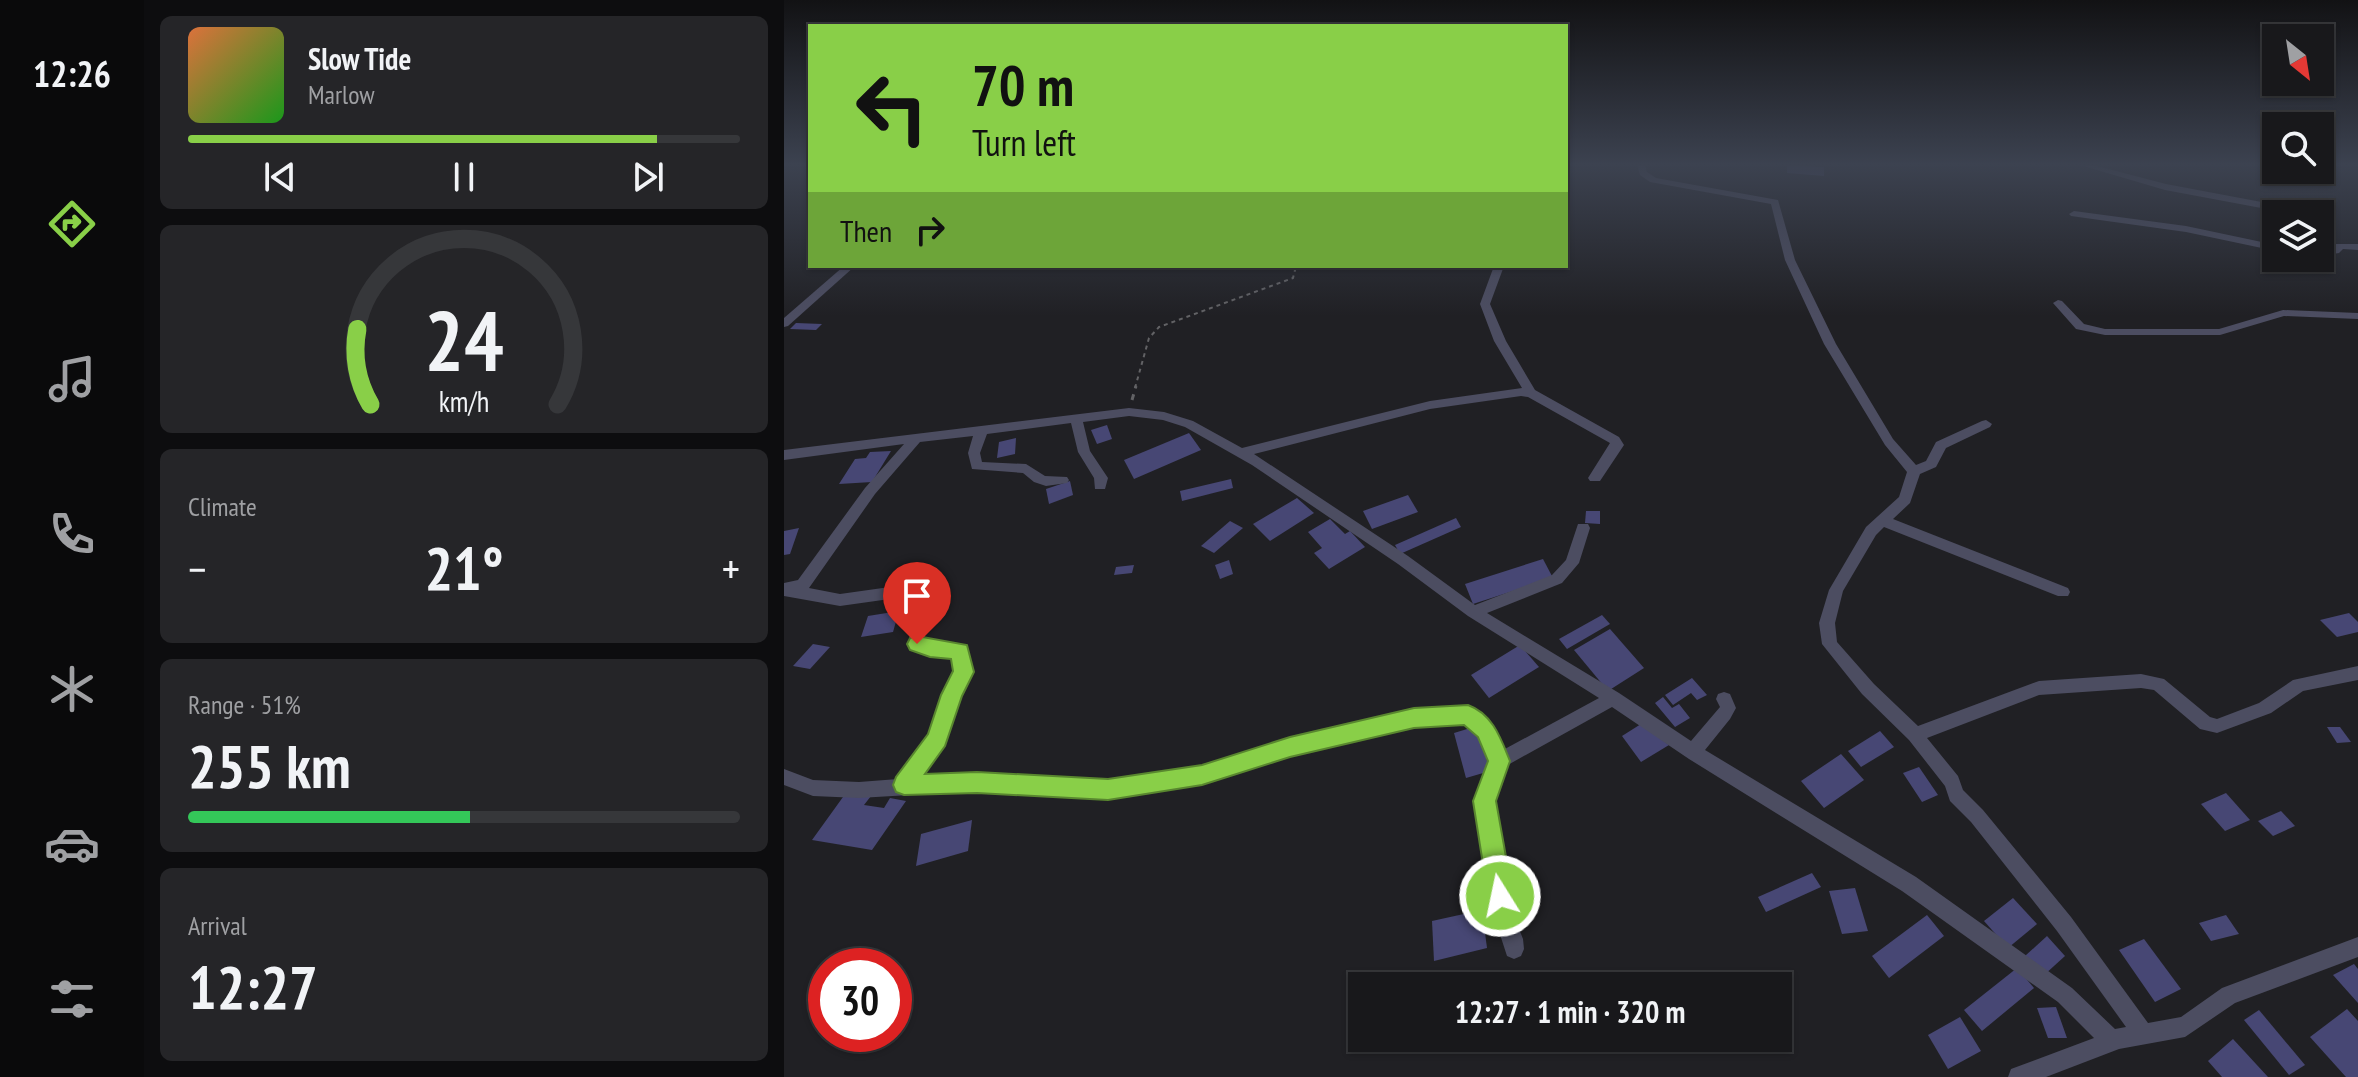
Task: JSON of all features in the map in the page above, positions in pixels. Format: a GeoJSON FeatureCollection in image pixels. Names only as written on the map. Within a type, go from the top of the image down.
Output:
{"type":"FeatureCollection","features":[{"type":"Feature","properties":{"kind":"street"},"geometry":{"type":"LineString","coordinates":[[1778,215],[1790,260],[1830,344],[1889,442],[1914,471]]}},
{"type":"Feature","properties":{"kind":"street"},"geometry":{"type":"LineString","coordinates":[[2083,215],[2186,229],[2262,245]]}},
{"type":"Feature","properties":{"kind":"street"},"geometry":{"type":"LineString","coordinates":[[2335,251],[2340,246],[2358,247]]}},
{"type":"Feature","properties":{"kind":"street"},"geometry":{"type":"LineString","coordinates":[[784,324],[848,268]]}},
{"type":"Feature","properties":{"kind":"street"},"geometry":{"type":"LineString","coordinates":[[1498,268],[1485,304],[1500,341],[1531,393],[1615,440],[1618,445],[1595,478]]}},
{"type":"Feature","properties":{"kind":"street"},"geometry":{"type":"LineString","coordinates":[[2058,303],[2080,327],[2105,332],[2220,332],[2283,313],[2358,316]]}},
{"type":"Feature","properties":{"kind":"street"},"geometry":{"type":"LineString","coordinates":[[1241,453],[1430,405],[1531,393]]}},
{"type":"Feature","properties":{"kind":"street"},"geometry":{"type":"LineString","coordinates":[[784,455],[1129,412],[1164,416],[1189,424],[1241,453],[1403,560],[1473,612],[1909,884],[2065,995],[2111,1040],[2185,1027],[2229,995],[2358,947]]}},
{"type":"Feature","properties":{"kind":"street"},"geometry":{"type":"LineString","coordinates":[[1076,419],[1084,452],[1101,478],[1100,486]]}},
{"type":"Feature","properties":{"kind":"street"},"geometry":{"type":"LineString","coordinates":[[1986,424],[1941,445],[1931,464],[1914,471],[1905,499],[1871,531],[1836,590],[1826,631],[1834,650],[1915,735],[1952,782],[1956,795],[1977,816],[2064,924],[2133,1036]]}},
{"type":"Feature","properties":{"kind":"street"},"geometry":{"type":"LineString","coordinates":[[981,432],[974,453],[977,466],[1026,469],[1037,480],[1049,483],[1062,480]]}},
{"type":"Feature","properties":{"kind":"street"},"geometry":{"type":"LineString","coordinates":[[784,589],[803,585],[870,491],[915,440]]}},
{"type":"Feature","properties":{"kind":"street"},"geometry":{"type":"LineString","coordinates":[[1881,520],[2063,592]]}},
{"type":"Feature","properties":{"kind":"street"},"geometry":{"type":"LineString","coordinates":[[1473,612],[1557,579],[1572,563],[1583,528]]}},
{"type":"Feature","properties":{"kind":"street"},"geometry":{"type":"LineString","coordinates":[[784,589],[840,600],[904,591],[919,594],[917,644],[930,649],[960,651],[964,672],[952,695],[937,739],[904,785]]}},
{"type":"Feature","properties":{"kind":"street"},"geometry":{"type":"LineString","coordinates":[[1915,735],[2039,688],[2141,681],[2158,684],[2206,724],[2217,726],[2265,708],[2299,685],[2358,673]]}},
{"type":"Feature","properties":{"kind":"street"},"geometry":{"type":"LineString","coordinates":[[1499,761],[1613,698]]}},
{"type":"Feature","properties":{"kind":"street"},"geometry":{"type":"LineString","coordinates":[[1695,753],[1698,741],[1723,718],[1728,708],[1724,699]]}},
{"type":"Feature","properties":{"kind":"street"},"geometry":{"type":"LineString","coordinates":[[784,777],[813,788],[859,790],[977,783],[1108,790],[1202,775],[1290,747],[1384,724],[1457,714],[1476,719],[1493,742],[1499,761],[1484,801],[1504,916],[1514,949]]}},
{"type":"Feature","properties":{"kind":"street"},"geometry":{"type":"LineString","coordinates":[[2019,1077],[2133,1036]]}},
{"type":"Feature","properties":{"kind":"path"},"geometry":{"type":"LineString","coordinates":[[1129,412],[1149,338],[1159,327],[1293,278],[1296,268]]}},
{"type":"Feature","properties":{"kind":"building"},"geometry":{"type":"Polygon","coordinates":[[[796,323],[822,324],[816,330],[790,329],[796,323]]]}},
{"type":"Feature","properties":{"kind":"building"},"geometry":{"type":"Polygon","coordinates":[[[1107,425],[1112,439],[1097,444],[1091,430],[1107,425]]]}},
{"type":"Feature","properties":{"kind":"building"},"geometry":{"type":"Polygon","coordinates":[[[1189,433],[1201,450],[1134,479],[1124,460],[1189,433]]]}},
{"type":"Feature","properties":{"kind":"building"},"geometry":{"type":"Polygon","coordinates":[[[1016,438],[1015,454],[997,458],[999,442],[1016,438]]]}},
{"type":"Feature","properties":{"kind":"building"},"geometry":{"type":"Polygon","coordinates":[[[891,451],[872,482],[839,484],[855,459],[866,458],[870,452],[891,451]]]}},
{"type":"Feature","properties":{"kind":"building"},"geometry":{"type":"Polygon","coordinates":[[[1231,479],[1233,488],[1182,501],[1180,491],[1231,479]]]}},
{"type":"Feature","properties":{"kind":"building"},"geometry":{"type":"Polygon","coordinates":[[[1070,481],[1073,495],[1049,504],[1046,489],[1070,481]]]}},
{"type":"Feature","properties":{"kind":"building"},"geometry":{"type":"Polygon","coordinates":[[[1408,495],[1418,512],[1372,529],[1363,511],[1408,495]]]}},
{"type":"Feature","properties":{"kind":"building"},"geometry":{"type":"Polygon","coordinates":[[[1297,498],[1314,513],[1270,541],[1253,524],[1297,498]]]}},
{"type":"Feature","properties":{"kind":"building"},"geometry":{"type":"Polygon","coordinates":[[[1586,511],[1600,511],[1600,524],[1585,523],[1586,511]]]}},
{"type":"Feature","properties":{"kind":"building"},"geometry":{"type":"Polygon","coordinates":[[[1456,518],[1461,527],[1400,554],[1395,545],[1456,518]]]}},
{"type":"Feature","properties":{"kind":"building"},"geometry":{"type":"Polygon","coordinates":[[[1330,519],[1345,534],[1350,531],[1365,547],[1329,569],[1314,553],[1322,548],[1308,532],[1330,519]]]}},
{"type":"Feature","properties":{"kind":"building"},"geometry":{"type":"Polygon","coordinates":[[[1230,521],[1243,528],[1214,553],[1201,546],[1230,521]]]}},
{"type":"Feature","properties":{"kind":"building"},"geometry":{"type":"Polygon","coordinates":[[[799,528],[790,554],[784,555],[784,531],[799,528]]]}},
{"type":"Feature","properties":{"kind":"building"},"geometry":{"type":"Polygon","coordinates":[[[1543,559],[1553,578],[1473,604],[1465,584],[1543,559]]]}},
{"type":"Feature","properties":{"kind":"building"},"geometry":{"type":"Polygon","coordinates":[[[1229,560],[1233,574],[1220,579],[1215,565],[1229,560]]]}},
{"type":"Feature","properties":{"kind":"building"},"geometry":{"type":"Polygon","coordinates":[[[1134,565],[1132,573],[1114,575],[1116,567],[1134,565]]]}},
{"type":"Feature","properties":{"kind":"building"},"geometry":{"type":"Polygon","coordinates":[[[899,611],[893,632],[861,637],[868,616],[899,611]]]}},
{"type":"Feature","properties":{"kind":"building"},"geometry":{"type":"Polygon","coordinates":[[[2349,613],[2358,622],[2358,632],[2337,637],[2320,620],[2349,613]]]}},
{"type":"Feature","properties":{"kind":"building"},"geometry":{"type":"Polygon","coordinates":[[[1602,615],[1610,624],[1567,649],[1559,639],[1602,615]]]}},
{"type":"Feature","properties":{"kind":"building"},"geometry":{"type":"Polygon","coordinates":[[[1610,629],[1644,668],[1608,691],[1574,650],[1610,629]]]}},
{"type":"Feature","properties":{"kind":"building"},"geometry":{"type":"Polygon","coordinates":[[[813,644],[830,647],[810,669],[793,666],[813,644]]]}},
{"type":"Feature","properties":{"kind":"building"},"geometry":{"type":"Polygon","coordinates":[[[1520,645],[1539,667],[1489,698],[1471,675],[1520,645]]]}},
{"type":"Feature","properties":{"kind":"building"},"geometry":{"type":"Polygon","coordinates":[[[1692,678],[1707,695],[1697,700],[1691,693],[1673,705],[1665,695],[1692,678]]]}},
{"type":"Feature","properties":{"kind":"building"},"geometry":{"type":"Polygon","coordinates":[[[1663,697],[1672,708],[1679,704],[1690,718],[1675,727],[1655,703],[1663,697]]]}},
{"type":"Feature","properties":{"kind":"building"},"geometry":{"type":"Polygon","coordinates":[[[1641,724],[1669,745],[1641,762],[1622,736],[1641,724]]]}},
{"type":"Feature","properties":{"kind":"building"},"geometry":{"type":"Polygon","coordinates":[[[1477,726],[1490,771],[1466,778],[1454,733],[1477,726]]]}},
{"type":"Feature","properties":{"kind":"building"},"geometry":{"type":"Polygon","coordinates":[[[2327,727],[2340,727],[2351,742],[2337,743],[2327,727]]]}},
{"type":"Feature","properties":{"kind":"building"},"geometry":{"type":"Polygon","coordinates":[[[1880,731],[1894,747],[1861,767],[1848,751],[1880,731]]]}},
{"type":"Feature","properties":{"kind":"building"},"geometry":{"type":"Polygon","coordinates":[[[1841,754],[1864,780],[1824,808],[1801,781],[1841,754]]]}},
{"type":"Feature","properties":{"kind":"building"},"geometry":{"type":"Polygon","coordinates":[[[1919,767],[1938,795],[1922,802],[1903,773],[1919,767]]]}},
{"type":"Feature","properties":{"kind":"building"},"geometry":{"type":"Polygon","coordinates":[[[2226,793],[2250,820],[2225,831],[2201,804],[2226,793]]]}},
{"type":"Feature","properties":{"kind":"building"},"geometry":{"type":"Polygon","coordinates":[[[871,796],[864,805],[884,808],[890,798],[906,801],[872,850],[812,840],[843,797],[871,796]]]}},
{"type":"Feature","properties":{"kind":"building"},"geometry":{"type":"Polygon","coordinates":[[[2281,811],[2295,826],[2273,836],[2258,821],[2281,811]]]}},
{"type":"Feature","properties":{"kind":"building"},"geometry":{"type":"Polygon","coordinates":[[[972,820],[968,851],[916,866],[921,834],[972,820]]]}},
{"type":"Feature","properties":{"kind":"building"},"geometry":{"type":"Polygon","coordinates":[[[1812,873],[1821,887],[1766,912],[1758,897],[1812,873]]]}},
{"type":"Feature","properties":{"kind":"building"},"geometry":{"type":"Polygon","coordinates":[[[1855,888],[1868,931],[1842,934],[1829,891],[1855,888]]]}},
{"type":"Feature","properties":{"kind":"building"},"geometry":{"type":"Polygon","coordinates":[[[2013,898],[2037,924],[2008,948],[1984,921],[2013,898]]]}},
{"type":"Feature","properties":{"kind":"building"},"geometry":{"type":"Polygon","coordinates":[[[1482,910],[1487,948],[1434,961],[1432,921],[1482,910]]]}},
{"type":"Feature","properties":{"kind":"building"},"geometry":{"type":"Polygon","coordinates":[[[1927,915],[1944,936],[1889,978],[1872,956],[1927,915]]]}},
{"type":"Feature","properties":{"kind":"building"},"geometry":{"type":"Polygon","coordinates":[[[2226,915],[2239,934],[2211,941],[2199,923],[2226,915]]]}},
{"type":"Feature","properties":{"kind":"building"},"geometry":{"type":"Polygon","coordinates":[[[2047,936],[2065,956],[2043,976],[2025,956],[2047,936]]]}},
{"type":"Feature","properties":{"kind":"building"},"geometry":{"type":"Polygon","coordinates":[[[2144,939],[2181,989],[2155,1002],[2119,950],[2144,939]]]}},
{"type":"Feature","properties":{"kind":"building"},"geometry":{"type":"Polygon","coordinates":[[[2354,964],[2358,969],[2358,1003],[2333,975],[2354,964]]]}},
{"type":"Feature","properties":{"kind":"building"},"geometry":{"type":"Polygon","coordinates":[[[2017,968],[2034,988],[1982,1031],[1964,1010],[2017,968]]]}},
{"type":"Feature","properties":{"kind":"building"},"geometry":{"type":"Polygon","coordinates":[[[2056,1007],[2067,1038],[2048,1038],[2037,1008],[2056,1007]]]}},
{"type":"Feature","properties":{"kind":"building"},"geometry":{"type":"Polygon","coordinates":[[[2347,1009],[2358,1021],[2358,1077],[2346,1077],[2310,1037],[2347,1009]]]}},
{"type":"Feature","properties":{"kind":"building"},"geometry":{"type":"Polygon","coordinates":[[[2259,1010],[2305,1065],[2289,1075],[2244,1020],[2259,1010]]]}},
{"type":"Feature","properties":{"kind":"building"},"geometry":{"type":"Polygon","coordinates":[[[1960,1017],[1981,1051],[1948,1069],[1928,1035],[1960,1017]]]}},
{"type":"Feature","properties":{"kind":"building"},"geometry":{"type":"Polygon","coordinates":[[[2233,1039],[2268,1077],[2222,1077],[2208,1061],[2233,1039]]]}},
{"type":"Feature","properties":{"kind":"route"},"geometry":{"type":"LineString","coordinates":[[917,644],[930,649],[960,651],[964,672],[952,695],[937,739],[904,785],[977,783],[1108,790],[1202,775],[1290,747],[1414,718],[1468,715],[1486,731],[1499,761],[1484,801],[1500,896]]}}]}
